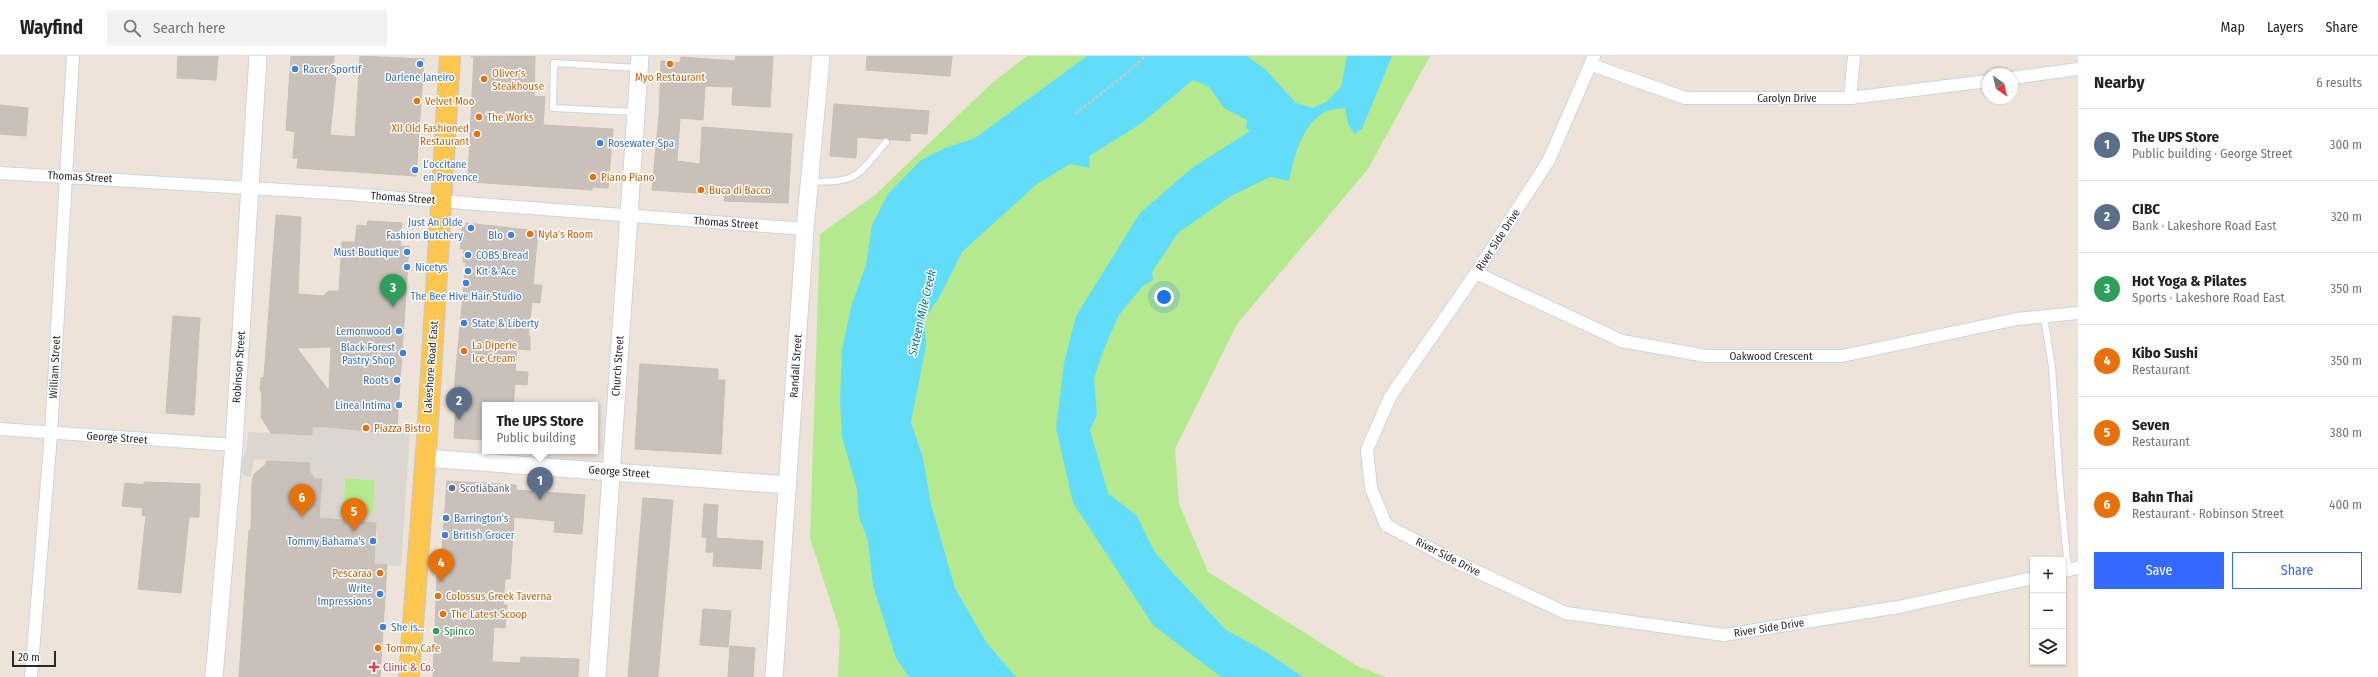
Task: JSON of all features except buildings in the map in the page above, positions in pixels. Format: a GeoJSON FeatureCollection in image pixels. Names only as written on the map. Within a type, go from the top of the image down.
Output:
{"type":"FeatureCollection","features":[{"type":"Feature","properties":{"kind":"main road","name":"Lakeshore Road East"},"geometry":{"type":"LineString","coordinates":[[409,677],[425,458],[450,56]]}},
{"type":"Feature","properties":{"kind":"street","name":"William Street"},"geometry":{"type":"LineString","coordinates":[[31,677],[51,434],[65,176],[74,56]]}},
{"type":"Feature","properties":{"kind":"street","name":"Robinson Street"},"geometry":{"type":"LineString","coordinates":[[214,677],[234,445],[258,56]]}},
{"type":"Feature","properties":{"kind":"street","name":"Randall Street"},"geometry":{"type":"LineString","coordinates":[[774,677],[805,229],[821,56]]}},
{"type":"Feature","properties":{"kind":"street"},"geometry":{"type":"LineString","coordinates":[[1850,98],[1854,56]]}},
{"type":"Feature","properties":{"kind":"street","name":"Carolyn Drive"},"geometry":{"type":"LineString","coordinates":[[1593,60],[1685,98],[1850,98],[1982,82]]}},
{"type":"Feature","properties":{"kind":"street","name":"River Side Drive"},"geometry":{"type":"LineString","coordinates":[[1593,60],[1549,160],[1476,273],[1390,397],[1368,450],[1371,488],[1386,525],[1450,559],[1566,613],[1724,635],[1898,607],[2030,579]]}},
{"type":"Feature","properties":{"kind":"street","name":"Church Street"},"geometry":{"type":"LineString","coordinates":[[597,677],[640,62]]}},
{"type":"Feature","properties":{"kind":"street"},"geometry":{"type":"LineString","coordinates":[[2018,77],[2078,69]]}},
{"type":"Feature","properties":{"kind":"street","name":"Thomas Street"},"geometry":{"type":"LineString","coordinates":[[0,173],[442,200],[805,229]]}},
{"type":"Feature","properties":{"kind":"street","name":"Oakwood Crescent"},"geometry":{"type":"LineString","coordinates":[[1476,273],[1622,341],[1706,356],[1842,356],[2017,319],[2078,313]]}},
{"type":"Feature","properties":{"kind":"street","name":"George Street"},"geometry":{"type":"LineString","coordinates":[[0,429],[51,434],[234,445]]}},
{"type":"Feature","properties":{"kind":"street","name":"George Street"},"geometry":{"type":"LineString","coordinates":[[425,458],[788,485]]}},
{"type":"Feature","properties":{"kind":"lane"},"geometry":{"type":"LineString","coordinates":[[636,112],[553,108],[554,63],[640,62]]}},
{"type":"Feature","properties":{"kind":"lane"},"geometry":{"type":"LineString","coordinates":[[809,182],[848,180],[857,176],[886,142]]}},
{"type":"Feature","properties":{"kind":"lane"},"geometry":{"type":"LineString","coordinates":[[2044,317],[2052,366],[2060,485],[2070,570]]}},
{"type":"Feature","properties":{"kind":"path"},"geometry":{"type":"LineString","coordinates":[[471,56],[534,64]]}},
{"type":"Feature","properties":{"kind":"path"},"geometry":{"type":"LineString","coordinates":[[1076,113],[1125,75],[1145,56]]}},
{"type":"Feature","properties":{"kind":"green space"},"geometry":{"type":"Polygon","coordinates":[[[1027,56],[1430,56],[1368,169],[1237,324],[1175,449],[1179,504],[1208,572],[1359,667],[1386,677],[838,677],[840,631],[810,538],[820,234],[875,195],[992,83],[1027,56]]]}},
{"type":"Feature","properties":{"kind":"green space"},"geometry":{"type":"Polygon","coordinates":[[[345,478],[375,480],[373,513],[343,511],[345,478]]]}},
{"type":"Feature","properties":{"kind":"shaded area"},"geometry":{"type":"Polygon","coordinates":[[[327,422],[340,428],[355,430],[368,426],[368,431],[392,433],[397,429],[410,430],[401,566],[373,564],[377,536],[376,523],[362,522],[357,517],[353,521],[319,527],[322,479],[315,479],[309,471],[286,462],[254,459],[251,477],[245,476],[241,472],[241,461],[246,452],[248,432],[311,435],[312,427],[326,428],[327,422]],[[345,478],[343,511],[373,513],[375,480],[345,478]]]}},
{"type":"Feature","properties":{"kind":"water","name":"Sixteen Mile Creek"},"geometry":{"type":"Polygon","coordinates":[[[1087,56],[1247,56],[1266,70],[1296,103],[1313,108],[1326,102],[1341,87],[1347,56],[1392,56],[1362,129],[1354,134],[1348,124],[1345,108],[1327,111],[1319,116],[1305,132],[1296,152],[1289,181],[1270,177],[1231,196],[1178,233],[1152,272],[1153,280],[1142,287],[1119,315],[1104,349],[1094,378],[1097,415],[1090,430],[1108,493],[1137,516],[1154,551],[1226,630],[1266,652],[1303,677],[1221,677],[1153,625],[1073,503],[1056,428],[1064,363],[1076,316],[1140,213],[1192,168],[1250,131],[1246,128],[1247,120],[1224,108],[1209,87],[1193,80],[1142,123],[1089,156],[1090,168],[1070,164],[1037,184],[962,252],[939,298],[924,319],[926,346],[911,422],[923,458],[931,504],[955,588],[986,642],[1016,677],[909,677],[896,658],[873,586],[868,541],[859,517],[857,489],[842,437],[840,400],[842,350],[851,307],[866,265],[872,225],[888,194],[921,160],[945,148],[975,138],[1087,56]]]}},
{"type":"Feature","properties":{"kind":"place","name":"Darlene Janeiro"},"geometry":{"type":"Point","coordinates":[420,64]}},
{"type":"Feature","properties":{"kind":"place","name":"Myo Restaurant"},"geometry":{"type":"Point","coordinates":[670,64]}},
{"type":"Feature","properties":{"kind":"place","name":"Racer Sportif"},"geometry":{"type":"Point","coordinates":[295,69]}},
{"type":"Feature","properties":{"kind":"place","name":"Oliver's Steakhouse"},"geometry":{"type":"Point","coordinates":[484,79]}},
{"type":"Feature","properties":{"kind":"place","name":"Velvet Moo"},"geometry":{"type":"Point","coordinates":[417,101]}},
{"type":"Feature","properties":{"kind":"place","name":"The Works"},"geometry":{"type":"Point","coordinates":[479,117]}},
{"type":"Feature","properties":{"kind":"place","name":"XII Old Fashioned Restaurant"},"geometry":{"type":"Point","coordinates":[477,134]}},
{"type":"Feature","properties":{"kind":"place","name":"Rosewater Spa"},"geometry":{"type":"Point","coordinates":[600,143]}},
{"type":"Feature","properties":{"kind":"place","name":"L'occitane en Provence"},"geometry":{"type":"Point","coordinates":[415,170]}},
{"type":"Feature","properties":{"kind":"place","name":"Piano Piano"},"geometry":{"type":"Point","coordinates":[593,177]}},
{"type":"Feature","properties":{"kind":"place","name":"Buca di Bacco"},"geometry":{"type":"Point","coordinates":[701,190]}},
{"type":"Feature","properties":{"kind":"place","name":"Just An Olde Fashion Butchery"},"geometry":{"type":"Point","coordinates":[471,228]}},
{"type":"Feature","properties":{"kind":"place","name":"Nyla’s Room"},"geometry":{"type":"Point","coordinates":[530,234]}},
{"type":"Feature","properties":{"kind":"place","name":"Blo"},"geometry":{"type":"Point","coordinates":[511,235]}},
{"type":"Feature","properties":{"kind":"place","name":"Must Boutique"},"geometry":{"type":"Point","coordinates":[407,252]}},
{"type":"Feature","properties":{"kind":"place","name":"COBS Bread"},"geometry":{"type":"Point","coordinates":[468,255]}},
{"type":"Feature","properties":{"kind":"place","name":"Nicetys"},"geometry":{"type":"Point","coordinates":[407,267]}},
{"type":"Feature","properties":{"kind":"place","name":"Kit & Ace"},"geometry":{"type":"Point","coordinates":[468,271]}},
{"type":"Feature","properties":{"kind":"place","name":"The Bee Hive Hair Studio"},"geometry":{"type":"Point","coordinates":[466,283]}},
{"type":"Feature","properties":{"kind":"place","name":"Hot Yoga & Pilates"},"geometry":{"type":"Point","coordinates":[393,307]}},
{"type":"Feature","properties":{"kind":"place","name":"State & Liberty"},"geometry":{"type":"Point","coordinates":[464,323]}},
{"type":"Feature","properties":{"kind":"place","name":"Lemonwood"},"geometry":{"type":"Point","coordinates":[399,331]}},
{"type":"Feature","properties":{"kind":"place","name":"La Diperie Ice Cream"},"geometry":{"type":"Point","coordinates":[464,351]}},
{"type":"Feature","properties":{"kind":"place","name":"Black Forest Pastry Shop"},"geometry":{"type":"Point","coordinates":[403,353]}},
{"type":"Feature","properties":{"kind":"place","name":"Roots"},"geometry":{"type":"Point","coordinates":[397,380]}},
{"type":"Feature","properties":{"kind":"place","name":"Linea Intima"},"geometry":{"type":"Point","coordinates":[399,405]}},
{"type":"Feature","properties":{"kind":"place","name":"CIBC"},"geometry":{"type":"Point","coordinates":[459,420]}},
{"type":"Feature","properties":{"kind":"place","name":"Piazza Bistro"},"geometry":{"type":"Point","coordinates":[366,428]}},
{"type":"Feature","properties":{"kind":"place","name":"Scotiabank"},"geometry":{"type":"Point","coordinates":[452,488]}},
{"type":"Feature","properties":{"kind":"place","name":"The UPS Store"},"geometry":{"type":"Point","coordinates":[540,500]}},
{"type":"Feature","properties":{"kind":"place","name":"Bahn Thai"},"geometry":{"type":"Point","coordinates":[302,517]}},
{"type":"Feature","properties":{"kind":"place","name":"Barrington's"},"geometry":{"type":"Point","coordinates":[446,518]}},
{"type":"Feature","properties":{"kind":"place","name":"Seven"},"geometry":{"type":"Point","coordinates":[354,531]}},
{"type":"Feature","properties":{"kind":"place","name":"British Grocer"},"geometry":{"type":"Point","coordinates":[445,535]}},
{"type":"Feature","properties":{"kind":"place","name":"Tommy Bahama's"},"geometry":{"type":"Point","coordinates":[373,541]}},
{"type":"Feature","properties":{"kind":"place","name":"Pescaraa"},"geometry":{"type":"Point","coordinates":[380,573]}},
{"type":"Feature","properties":{"kind":"place","name":"Kibo Sushi"},"geometry":{"type":"Point","coordinates":[441,582]}},
{"type":"Feature","properties":{"kind":"place","name":"Write Impressions"},"geometry":{"type":"Point","coordinates":[380,594]}},
{"type":"Feature","properties":{"kind":"place","name":"Colossus Greek Taverna"},"geometry":{"type":"Point","coordinates":[438,596]}},
{"type":"Feature","properties":{"kind":"place","name":"The Latest Scoop"},"geometry":{"type":"Point","coordinates":[443,614]}},
{"type":"Feature","properties":{"kind":"place","name":"She is..."},"geometry":{"type":"Point","coordinates":[383,627]}},
{"type":"Feature","properties":{"kind":"place","name":"Spinco"},"geometry":{"type":"Point","coordinates":[436,631]}},
{"type":"Feature","properties":{"kind":"place","name":"Tommy Cafe"},"geometry":{"type":"Point","coordinates":[378,648]}},
{"type":"Feature","properties":{"kind":"place","name":"Clinic & Co."},"geometry":{"type":"Point","coordinates":[374,667]}}]}
